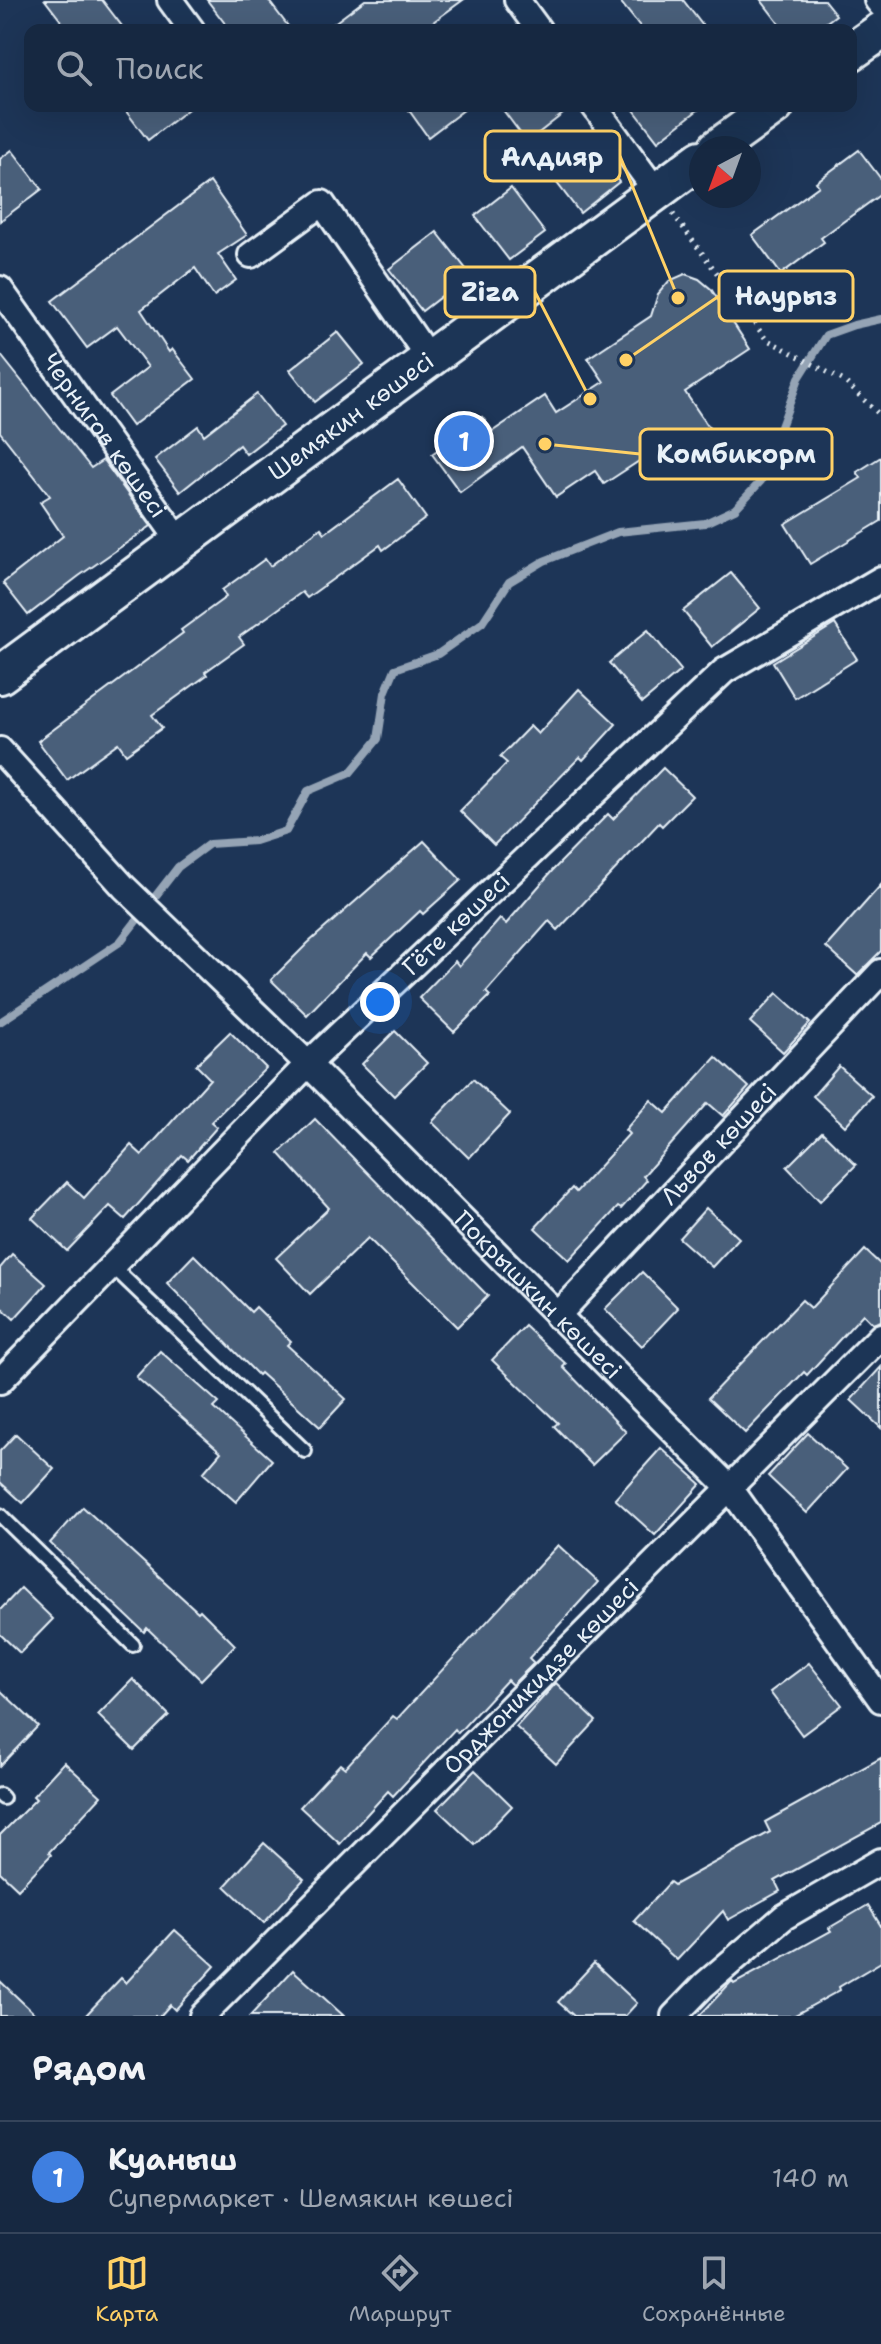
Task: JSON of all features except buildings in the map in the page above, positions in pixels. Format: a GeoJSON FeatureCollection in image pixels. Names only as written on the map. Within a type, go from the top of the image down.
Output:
{"type":"FeatureCollection","features":[{"type":"Feature","properties":{"kind":"main road"},"geometry":{"type":"LineString","coordinates":[[857,48],[881,31]]}},
{"type":"Feature","properties":{"kind":"main road"},"geometry":{"type":"LineString","coordinates":[[734,136],[767,112]]}},
{"type":"Feature","properties":{"kind":"main road","name":"Шемякин көшесі"},"geometry":{"type":"LineString","coordinates":[[0,675],[689,168]]}},
{"type":"Feature","properties":{"kind":"street"},"geometry":{"type":"LineString","coordinates":[[170,0],[188,24]]}},
{"type":"Feature","properties":{"kind":"street"},"geometry":{"type":"LineString","coordinates":[[517,0],[535,24]]}},
{"type":"Feature","properties":{"kind":"street"},"geometry":{"type":"LineString","coordinates":[[877,0],[881,5]]}},
{"type":"Feature","properties":{"kind":"street"},"geometry":{"type":"LineString","coordinates":[[598,112],[656,191]]}},
{"type":"Feature","properties":{"kind":"street"},"geometry":{"type":"LineString","coordinates":[[251,255],[322,203],[430,360]]}},
{"type":"Feature","properties":{"kind":"street","name":"Чернигов көшесі"},"geometry":{"type":"LineString","coordinates":[[0,289],[181,543]]}},
{"type":"Feature","properties":{"kind":"street","name":"Гёте көшесі"},"geometry":{"type":"LineString","coordinates":[[0,1381],[308,1064],[724,671],[881,579]]}},
{"type":"Feature","properties":{"kind":"street","name":"Покрышкин көшесі"},"geometry":{"type":"LineString","coordinates":[[0,750],[134,896],[308,1064],[730,1488],[881,1700]]}},
{"type":"Feature","properties":{"kind":"street","name":"Львов көшесі"},"geometry":{"type":"LineString","coordinates":[[557,1316],[881,972]]}},
{"type":"Feature","properties":{"kind":"street","name":"Орджоникидзе көшесі"},"geometry":{"type":"LineString","coordinates":[[202,2016],[881,1336]]}},
{"type":"Feature","properties":{"kind":"street"},"geometry":{"type":"LineString","coordinates":[[674,2016],[704,1985],[784,1917],[881,1861]]}},
{"type":"Feature","properties":{"kind":"lane"},"geometry":{"type":"LineString","coordinates":[[112,1266],[305,1451]]}},
{"type":"Feature","properties":{"kind":"lane"},"geometry":{"type":"LineString","coordinates":[[0,1515],[133,1645]]}},
{"type":"Feature","properties":{"kind":"path"},"geometry":{"type":"LineString","coordinates":[[656,191],[766,339],[844,381],[881,416]]}},
{"type":"Feature","properties":{"kind":"waterway"},"geometry":{"type":"LineString","coordinates":[[0,1022],[120,942],[178,867],[209,844],[255,841],[286,831],[308,791],[350,773],[378,739],[385,693],[395,669],[438,654],[482,623],[509,582],[544,561],[618,532],[705,523],[735,509],[761,481],[799,378],[826,335],[881,319]]}},
{"type":"Feature","properties":{"kind":"place","name":"Алдияр"},"geometry":{"type":"Point","coordinates":[678,298]}},
{"type":"Feature","properties":{"kind":"place","name":"Наурыз"},"geometry":{"type":"Point","coordinates":[626,360]}},
{"type":"Feature","properties":{"kind":"place","name":"Ziza"},"geometry":{"type":"Point","coordinates":[590,399]}},
{"type":"Feature","properties":{"kind":"place","name":"Куаныш"},"geometry":{"type":"Point","coordinates":[464,441]}},
{"type":"Feature","properties":{"kind":"place","name":"Комбикорм"},"geometry":{"type":"Point","coordinates":[545,444]}}]}
